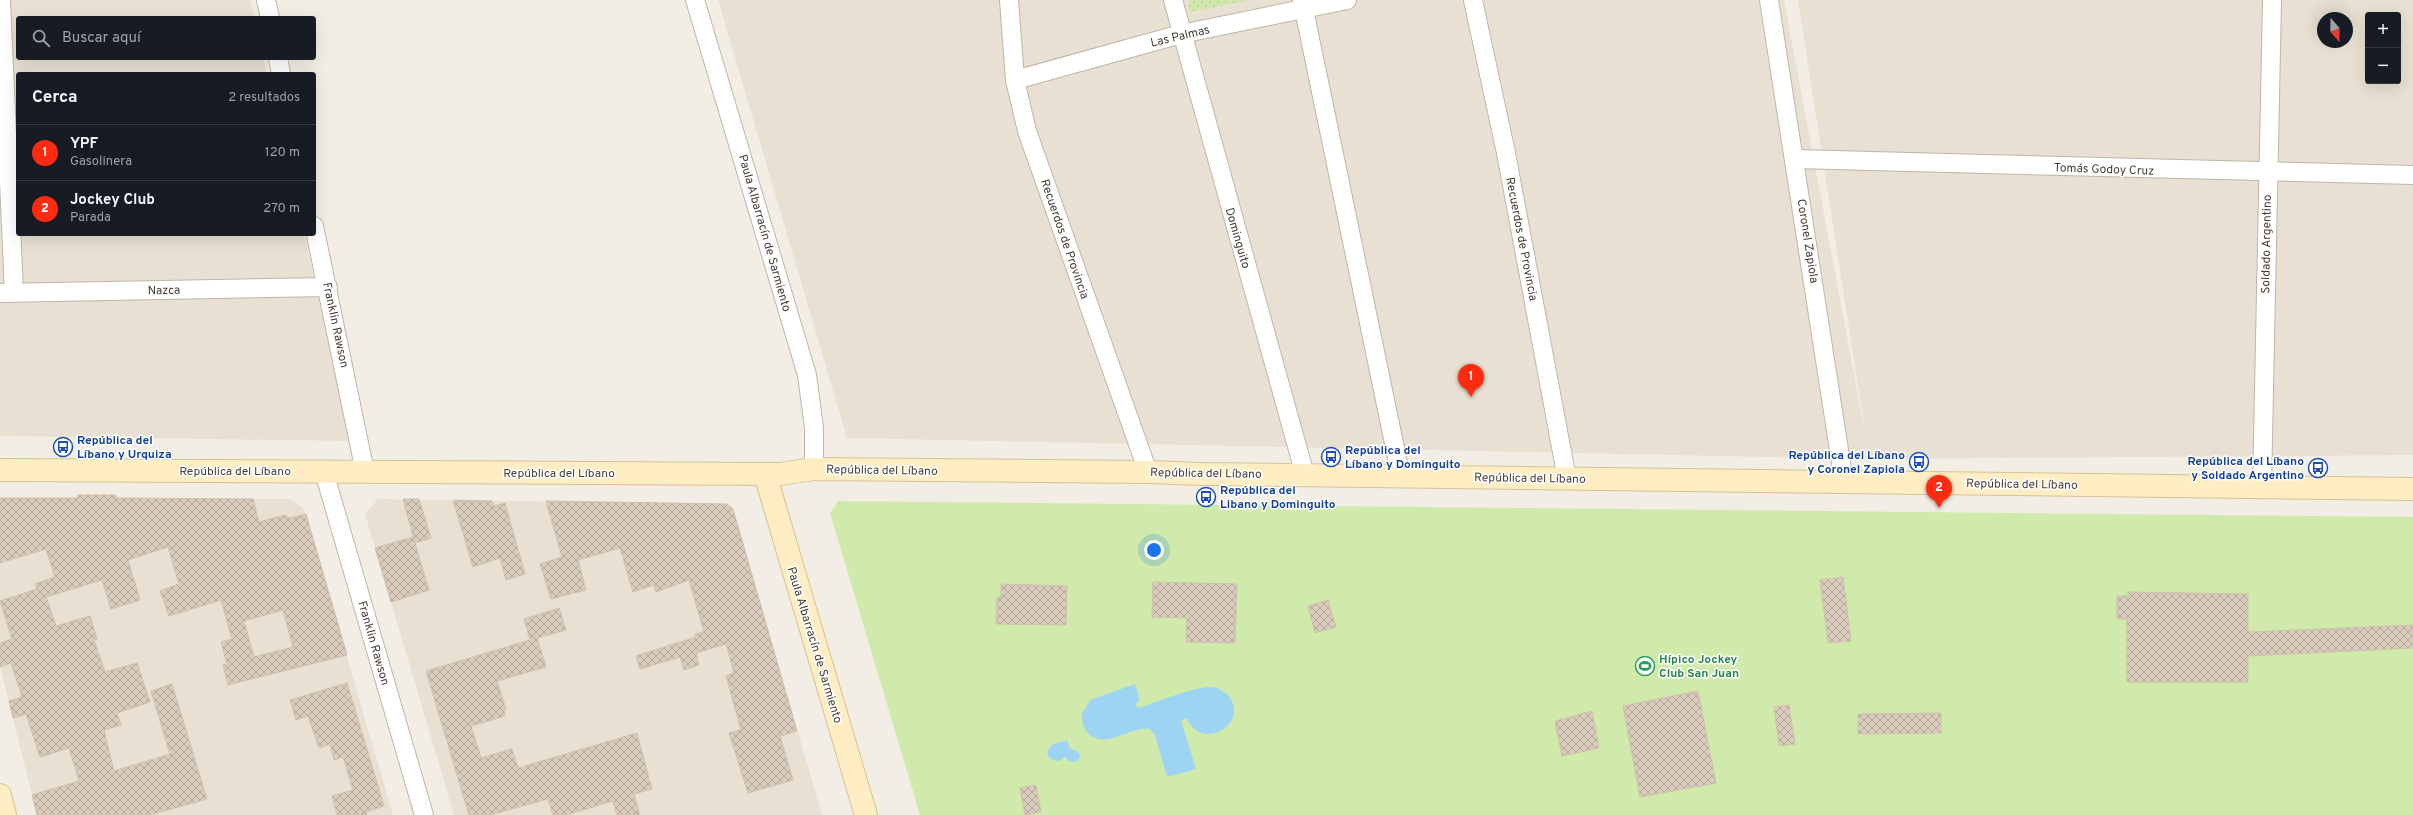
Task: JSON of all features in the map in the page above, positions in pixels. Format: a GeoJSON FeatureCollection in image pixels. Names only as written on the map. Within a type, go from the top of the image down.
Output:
{"type":"FeatureCollection","features":[{"type":"Feature","properties":{"kind":"main road","name":"República del Líbano"},"geometry":{"type":"LineString","coordinates":[[0,470],[765,474],[814,469],[2413,489]]}},
{"type":"Feature","properties":{"kind":"main road","name":"Paula Albarracín de Sarmiento"},"geometry":{"type":"LineString","coordinates":[[765,474],[866,815]]}},
{"type":"Feature","properties":{"kind":"main road"},"geometry":{"type":"LineString","coordinates":[[0,795],[5,815]]}},
{"type":"Feature","properties":{"kind":"street"},"geometry":{"type":"LineString","coordinates":[[1,0],[8,137],[7,293]]}},
{"type":"Feature","properties":{"kind":"street"},"geometry":{"type":"LineString","coordinates":[[266,0],[270,16]]}},
{"type":"Feature","properties":{"kind":"street","name":"Paula Albarracín de Sarmiento"},"geometry":{"type":"LineString","coordinates":[[695,0],[807,375],[814,428],[814,469]]}},
{"type":"Feature","properties":{"kind":"street","name":"Recuerdos de Provincia"},"geometry":{"type":"LineString","coordinates":[[1009,0],[1015,80],[1027,131],[1148,472]]}},
{"type":"Feature","properties":{"kind":"street","name":"Dominguito"},"geometry":{"type":"LineString","coordinates":[[1173,0],[1181,34],[1305,475]]}},
{"type":"Feature","properties":{"kind":"street","name":"Las Palmas"},"geometry":{"type":"LineString","coordinates":[[1015,80],[1181,34],[1304,5],[1347,0]]}},
{"type":"Feature","properties":{"kind":"street","name":"Recuerdos de Provincia"},"geometry":{"type":"LineString","coordinates":[[1473,0],[1506,153],[1567,478]]}},
{"type":"Feature","properties":{"kind":"street","name":"Coronel Zapiola"},"geometry":{"type":"LineString","coordinates":[[1770,0],[1844,482]]}},
{"type":"Feature","properties":{"kind":"street","name":"Soldado Argentino"},"geometry":{"type":"LineString","coordinates":[[2262,487],[2267,173],[2272,0]]}},
{"type":"Feature","properties":{"kind":"street"},"geometry":{"type":"LineString","coordinates":[[1304,5],[1401,477]]}},
{"type":"Feature","properties":{"kind":"street"},"geometry":{"type":"LineString","coordinates":[[278,60],[281,72]]}},
{"type":"Feature","properties":{"kind":"street","name":"Tomás Godoy Cruz"},"geometry":{"type":"LineString","coordinates":[[1795,159],[2413,176]]}},
{"type":"Feature","properties":{"kind":"street","name":"Franklin Rawson"},"geometry":{"type":"LineString","coordinates":[[316,235],[365,472]]}},
{"type":"Feature","properties":{"kind":"street","name":"Nazca"},"geometry":{"type":"LineString","coordinates":[[7,293],[328,287]]}},
{"type":"Feature","properties":{"kind":"street","name":"Franklin Rawson"},"geometry":{"type":"LineString","coordinates":[[324,472],[424,815]]}},
{"type":"Feature","properties":{"kind":"shaded area"},"geometry":{"type":"Polygon","coordinates":[[[0,0],[250,0],[254,16],[16,16],[16,60],[264,60],[266,72],[16,72],[16,236],[304,236],[351,441],[0,436],[0,0]]]}},
{"type":"Feature","properties":{"kind":"shaded area"},"geometry":{"type":"Polygon","coordinates":[[[718,0],[1784,0],[1866,438],[1798,0],[2413,0],[2413,455],[1869,459],[847,438],[718,0]]]}},
{"type":"Feature","properties":{"kind":"shaded area"},"geometry":{"type":"Polygon","coordinates":[[[0,498],[290,499],[304,509],[393,815],[37,815],[0,666],[0,498]]]}},
{"type":"Feature","properties":{"kind":"shaded area"},"geometry":{"type":"Polygon","coordinates":[[[378,499],[727,504],[733,509],[822,815],[454,815],[365,514],[378,499]]]}},
{"type":"Feature","properties":{"kind":"green space"},"geometry":{"type":"Polygon","coordinates":[[[1189,0],[1250,0],[1189,12],[1189,0]]]}},
{"type":"Feature","properties":{"kind":"green space","name":"Hípico Jockey Club San Juan"},"geometry":{"type":"Polygon","coordinates":[[[838,501],[2413,517],[2413,815],[920,815],[830,513],[838,501]]]}},
{"type":"Feature","properties":{"kind":"water"},"geometry":{"type":"Polygon","coordinates":[[[1135,684],[1140,700],[1135,705],[1139,708],[1194,689],[1210,687],[1215,688],[1223,691],[1229,696],[1234,707],[1233,716],[1228,725],[1221,731],[1212,734],[1202,733],[1193,728],[1187,718],[1181,720],[1196,769],[1167,777],[1155,735],[1150,729],[1134,731],[1110,739],[1094,737],[1087,732],[1083,724],[1082,714],[1090,700],[1135,684]]]}},
{"type":"Feature","properties":{"kind":"water"},"geometry":{"type":"Polygon","coordinates":[[[1067,740],[1070,748],[1079,752],[1080,757],[1077,761],[1070,762],[1065,757],[1059,761],[1050,759],[1047,753],[1051,745],[1067,740]]]}},
{"type":"Feature","properties":{"kind":"building"},"geometry":{"type":"Polygon","coordinates":[[[78,495],[116,495],[117,498],[253,499],[259,522],[285,515],[290,518],[306,514],[347,655],[228,685],[223,665],[227,664],[221,642],[232,639],[221,600],[169,616],[160,591],[179,584],[168,547],[128,560],[140,600],[111,609],[102,580],[46,597],[56,626],[90,616],[97,639],[94,640],[105,672],[137,663],[150,702],[117,713],[121,725],[104,730],[114,771],[170,754],[151,691],[172,684],[207,799],[150,815],[37,815],[32,795],[79,781],[69,748],[40,757],[26,714],[13,718],[9,701],[22,697],[11,663],[0,667],[0,643],[12,639],[0,601],[37,589],[35,584],[55,577],[46,549],[0,563],[0,498],[77,498],[78,495]],[[283,610],[244,621],[254,657],[293,647],[283,610]]]}},
{"type":"Feature","properties":{"kind":"building"},"geometry":{"type":"Polygon","coordinates":[[[403,499],[419,499],[431,538],[415,543],[403,499]]]}},
{"type":"Feature","properties":{"kind":"building"},"geometry":{"type":"Polygon","coordinates":[[[453,500],[492,501],[494,506],[505,503],[525,574],[506,580],[500,558],[473,567],[453,500]]]}},
{"type":"Feature","properties":{"kind":"building"},"geometry":{"type":"Polygon","coordinates":[[[546,501],[727,504],[733,509],[797,731],[780,736],[793,780],[748,793],[729,733],[741,730],[726,676],[734,673],[726,644],[696,653],[699,665],[684,670],[680,657],[640,669],[636,656],[696,637],[695,634],[704,632],[689,580],[656,592],[654,585],[633,592],[620,548],[578,560],[586,590],[551,599],[540,564],[562,557],[546,501]]]}},
{"type":"Feature","properties":{"kind":"building"},"geometry":{"type":"Polygon","coordinates":[[[413,537],[429,590],[391,602],[375,548],[413,537]]]}},
{"type":"Feature","properties":{"kind":"building"},"geometry":{"type":"Polygon","coordinates":[[[1843,577],[1851,641],[1828,643],[1820,580],[1843,577]]]}},
{"type":"Feature","properties":{"kind":"building"},"geometry":{"type":"Polygon","coordinates":[[[1153,582],[1237,584],[1235,643],[1186,642],[1187,618],[1152,617],[1153,582]]]}},
{"type":"Feature","properties":{"kind":"building"},"geometry":{"type":"Polygon","coordinates":[[[1001,584],[1067,586],[1066,625],[996,624],[997,597],[1001,597],[1001,584]]]}},
{"type":"Feature","properties":{"kind":"building"},"geometry":{"type":"Polygon","coordinates":[[[2128,592],[2248,594],[2248,632],[2413,625],[2413,648],[2248,656],[2248,682],[2127,682],[2127,619],[2117,619],[2117,596],[2128,596],[2128,592]]]}},
{"type":"Feature","properties":{"kind":"building"},"geometry":{"type":"Polygon","coordinates":[[[1328,600],[1336,627],[1315,633],[1308,606],[1328,600]]]}},
{"type":"Feature","properties":{"kind":"building"},"geometry":{"type":"Polygon","coordinates":[[[559,608],[566,630],[537,638],[546,667],[497,681],[506,709],[504,710],[505,716],[471,726],[481,758],[512,749],[518,768],[637,733],[652,789],[634,794],[640,815],[617,815],[613,801],[566,815],[553,815],[548,799],[490,815],[469,815],[426,671],[530,640],[524,619],[559,608]]]}},
{"type":"Feature","properties":{"kind":"building"},"geometry":{"type":"Polygon","coordinates":[[[347,683],[384,806],[366,812],[367,815],[337,815],[332,796],[353,790],[343,757],[334,760],[330,744],[319,748],[308,716],[296,720],[290,700],[347,683]]]}},
{"type":"Feature","properties":{"kind":"building"},"geometry":{"type":"Polygon","coordinates":[[[1698,691],[1716,783],[1640,797],[1623,706],[1698,691]]]}},
{"type":"Feature","properties":{"kind":"building"},"geometry":{"type":"Polygon","coordinates":[[[1789,705],[1795,744],[1779,746],[1774,707],[1789,705]]]}},
{"type":"Feature","properties":{"kind":"building"},"geometry":{"type":"Polygon","coordinates":[[[1592,711],[1599,748],[1562,756],[1555,721],[1592,711]]]}},
{"type":"Feature","properties":{"kind":"building"},"geometry":{"type":"Polygon","coordinates":[[[1941,713],[1941,733],[1858,734],[1858,714],[1941,713]]]}},
{"type":"Feature","properties":{"kind":"building"},"geometry":{"type":"Polygon","coordinates":[[[1036,785],[1041,812],[1025,815],[1020,788],[1036,785]]]}},
{"type":"Feature","properties":{"kind":"place","name":"YPF"},"geometry":{"type":"Point","coordinates":[1471,397]}},
{"type":"Feature","properties":{"kind":"place","name":"República del Líbano y Urquiza"},"geometry":{"type":"Point","coordinates":[63,447]}},
{"type":"Feature","properties":{"kind":"place","name":"República del Líbano y Dominguito"},"geometry":{"type":"Point","coordinates":[1331,457]}},
{"type":"Feature","properties":{"kind":"place","name":"República del Líbano y Coronel Zapiola"},"geometry":{"type":"Point","coordinates":[1919,462]}},
{"type":"Feature","properties":{"kind":"place","name":"República del Líbano y Soldado Argentino"},"geometry":{"type":"Point","coordinates":[2318,468]}},
{"type":"Feature","properties":{"kind":"place","name":"República del Libano y Dominguito"},"geometry":{"type":"Point","coordinates":[1206,497]}},
{"type":"Feature","properties":{"kind":"place","name":"Jockey Club"},"geometry":{"type":"Point","coordinates":[1939,508]}},
{"type":"Feature","properties":{"kind":"place","name":"Hípico Jockey Club San Juan"},"geometry":{"type":"Point","coordinates":[1645,666]}}]}
